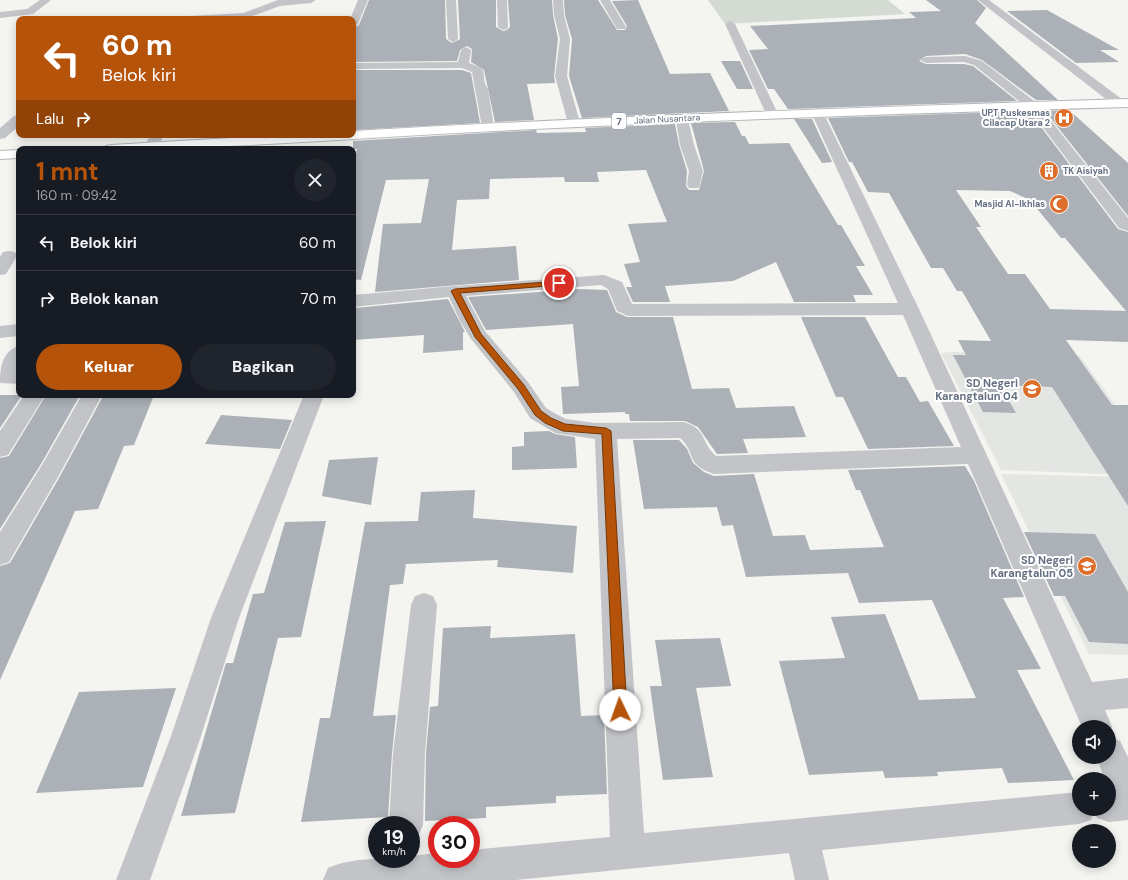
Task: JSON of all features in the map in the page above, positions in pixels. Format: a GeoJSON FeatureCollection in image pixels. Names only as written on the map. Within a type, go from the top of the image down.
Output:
{"type":"FeatureCollection","features":[{"type":"Feature","properties":{"kind":"highway","name":"Jalan Nusantara"},"geometry":{"type":"LineString","coordinates":[[356,134],[817,112],[1123,103]]}},
{"type":"Feature","properties":{"kind":"highway","name":"Jalan Nusantara"},"geometry":{"type":"LineString","coordinates":[[196,146],[242,145],[288,138]]}},
{"type":"Feature","properties":{"kind":"highway"},"geometry":{"type":"LineString","coordinates":[[0,155],[16,154]]}},
{"type":"Feature","properties":{"kind":"street"},"geometry":{"type":"LineString","coordinates":[[0,15],[30,12],[46,0]]}},
{"type":"Feature","properties":{"kind":"street"},"geometry":{"type":"LineString","coordinates":[[244,16],[278,3],[311,0]]}},
{"type":"Feature","properties":{"kind":"street"},"geometry":{"type":"LineString","coordinates":[[356,17],[363,0]]}},
{"type":"Feature","properties":{"kind":"street"},"geometry":{"type":"LineString","coordinates":[[451,0],[453,39]]}},
{"type":"Feature","properties":{"kind":"street"},"geometry":{"type":"LineString","coordinates":[[502,0],[503,27]]}},
{"type":"Feature","properties":{"kind":"street"},"geometry":{"type":"LineString","coordinates":[[558,0],[559,15],[565,39],[561,76],[563,88],[574,123]]}},
{"type":"Feature","properties":{"kind":"street"},"geometry":{"type":"LineString","coordinates":[[605,0],[621,27]]}},
{"type":"Feature","properties":{"kind":"street"},"geometry":{"type":"LineString","coordinates":[[983,0],[1123,103]]}},
{"type":"Feature","properties":{"kind":"street"},"geometry":{"type":"LineString","coordinates":[[730,24],[772,114]]}},
{"type":"Feature","properties":{"kind":"street"},"geometry":{"type":"LineString","coordinates":[[463,65],[466,50]]}},
{"type":"Feature","properties":{"kind":"street"},"geometry":{"type":"LineString","coordinates":[[926,60],[965,59],[978,63],[1033,106],[1120,218],[1128,226]]}},
{"type":"Feature","properties":{"kind":"street"},"geometry":{"type":"LineString","coordinates":[[356,66],[463,65],[478,70],[479,84],[482,89],[488,128]]}},
{"type":"Feature","properties":{"kind":"street"},"geometry":{"type":"LineString","coordinates":[[817,112],[910,309],[1094,720]]}},
{"type":"Feature","properties":{"kind":"street"},"geometry":{"type":"LineString","coordinates":[[682,118],[687,145],[696,170],[694,185]]}},
{"type":"Feature","properties":{"kind":"street"},"geometry":{"type":"LineString","coordinates":[[0,135],[16,122]]}},
{"type":"Feature","properties":{"kind":"street"},"geometry":{"type":"LineString","coordinates":[[356,301],[455,291],[604,280],[616,286],[623,307],[628,310],[910,309]]}},
{"type":"Feature","properties":{"kind":"street"},"geometry":{"type":"LineString","coordinates":[[455,291],[478,335],[521,387],[538,413],[548,420],[563,427],[606,431],[684,430],[693,435],[705,461],[714,465],[976,455]]}},
{"type":"Feature","properties":{"kind":"street"},"geometry":{"type":"LineString","coordinates":[[0,332],[16,330]]}},
{"type":"Feature","properties":{"kind":"street"},"geometry":{"type":"LineString","coordinates":[[16,357],[2,377],[16,376]]}},
{"type":"Feature","properties":{"kind":"street"},"geometry":{"type":"LineString","coordinates":[[0,449],[33,398]]}},
{"type":"Feature","properties":{"kind":"street"},"geometry":{"type":"LineString","coordinates":[[0,554],[50,471],[90,398]]}},
{"type":"Feature","properties":{"kind":"street"},"geometry":{"type":"LineString","coordinates":[[133,880],[185,739],[225,618],[313,398]]}},
{"type":"Feature","properties":{"kind":"street"},"geometry":{"type":"LineString","coordinates":[[606,431],[628,852]]}},
{"type":"Feature","properties":{"kind":"street"},"geometry":{"type":"LineString","coordinates":[[406,816],[409,753],[424,605]]}},
{"type":"Feature","properties":{"kind":"street"},"geometry":{"type":"LineString","coordinates":[[1083,698],[1128,693]]}},
{"type":"Feature","properties":{"kind":"street"},"geometry":{"type":"LineString","coordinates":[[1115,764],[1128,792]]}},
{"type":"Feature","properties":{"kind":"street"},"geometry":{"type":"LineString","coordinates":[[1116,805],[1128,804]]}},
{"type":"Feature","properties":{"kind":"street"},"geometry":{"type":"LineString","coordinates":[[420,865],[628,852],[1072,809]]}},
{"type":"Feature","properties":{"kind":"street"},"geometry":{"type":"LineString","coordinates":[[802,835],[812,880]]}},
{"type":"Feature","properties":{"kind":"street"},"geometry":{"type":"LineString","coordinates":[[340,880],[395,868]]}},
{"type":"Feature","properties":{"kind":"shaded area"},"geometry":{"type":"Polygon","coordinates":[[[708,0],[888,0],[905,14],[725,24],[708,0]]]}},
{"type":"Feature","properties":{"kind":"shaded area","name":"SD Negeri Karangtalun 04"},"geometry":{"type":"Polygon","coordinates":[[[953,352],[1080,356],[1128,423],[1128,475],[1001,470],[941,353],[953,352]]]}},
{"type":"Feature","properties":{"kind":"shaded area","name":"SD Negeri Karangtalun 05"},"geometry":{"type":"Polygon","coordinates":[[[1001,474],[1128,477],[1128,655],[1089,654],[1001,474]]]}},
{"type":"Feature","properties":{"kind":"building"},"geometry":{"type":"Polygon","coordinates":[[[369,0],[445,0],[446,39],[452,43],[460,39],[458,0],[496,0],[496,27],[503,31],[510,27],[508,0],[552,0],[553,15],[558,39],[554,76],[555,83],[527,84],[534,120],[495,122],[484,70],[471,62],[472,49],[467,46],[460,50],[457,61],[356,62],[356,26],[359,25],[369,0]]]}},
{"type":"Feature","properties":{"kind":"building"},"geometry":{"type":"Polygon","coordinates":[[[564,0],[598,0],[617,30],[625,30],[627,26],[612,1],[638,0],[670,74],[710,73],[729,111],[582,118],[569,76],[572,39],[565,15],[564,0]]]}},
{"type":"Feature","properties":{"kind":"building"},"geometry":{"type":"Polygon","coordinates":[[[926,0],[977,0],[986,8],[975,23],[1058,100],[1036,100],[982,60],[965,54],[926,56],[919,61],[926,64],[964,64],[973,66],[1017,101],[788,109],[774,89],[768,89],[749,50],[768,49],[750,26],[916,18],[909,12],[941,11],[926,0]]]}},
{"type":"Feature","properties":{"kind":"building"},"geometry":{"type":"Polygon","coordinates":[[[1047,10],[1119,50],[1100,50],[1119,62],[1076,63],[1007,11],[1047,10]]]}},
{"type":"Feature","properties":{"kind":"building"},"geometry":{"type":"Polygon","coordinates":[[[721,61],[740,61],[753,89],[737,89],[721,61]]]}},
{"type":"Feature","properties":{"kind":"building"},"geometry":{"type":"Polygon","coordinates":[[[356,70],[462,70],[471,73],[480,123],[356,130],[356,70]]]}},
{"type":"Feature","properties":{"kind":"building"},"geometry":{"type":"Polygon","coordinates":[[[1069,110],[1128,163],[1128,216],[1045,111],[1069,110]]]}},
{"type":"Feature","properties":{"kind":"building"},"geometry":{"type":"Polygon","coordinates":[[[1029,111],[1118,229],[1128,232],[1128,342],[1066,340],[1112,405],[1128,405],[1128,506],[1052,387],[1000,385],[1016,413],[983,412],[953,355],[966,355],[958,340],[991,341],[962,291],[957,291],[943,268],[931,268],[889,193],[868,192],[852,162],[849,162],[828,118],[1029,111]],[[956,190],[981,227],[976,227],[1008,274],[1025,274],[1050,309],[1126,311],[1065,238],[1061,238],[1030,200],[1010,191],[956,190]]]}},
{"type":"Feature","properties":{"kind":"building"},"geometry":{"type":"Polygon","coordinates":[[[794,119],[812,119],[832,162],[822,163],[794,119]]]}},
{"type":"Feature","properties":{"kind":"building"},"geometry":{"type":"Polygon","coordinates":[[[735,122],[742,136],[745,136],[749,144],[789,143],[838,225],[841,225],[865,266],[856,266],[873,295],[853,295],[856,302],[794,302],[776,262],[733,281],[665,286],[670,302],[633,302],[626,287],[632,287],[624,264],[640,262],[628,224],[667,222],[646,170],[597,172],[599,182],[565,182],[564,177],[490,179],[489,199],[457,200],[452,250],[516,246],[519,280],[375,292],[383,224],[421,223],[429,179],[386,180],[361,280],[356,279],[357,149],[356,146],[353,146],[353,141],[536,130],[537,133],[586,132],[585,128],[675,124],[679,145],[687,171],[686,186],[689,190],[699,190],[704,171],[691,123],[735,122]]]}},
{"type":"Feature","properties":{"kind":"building"},"geometry":{"type":"Polygon","coordinates":[[[580,289],[607,290],[616,312],[627,317],[673,317],[692,389],[729,388],[736,408],[794,406],[806,437],[743,439],[748,453],[717,454],[698,427],[685,421],[630,421],[629,414],[625,414],[625,412],[563,414],[561,387],[579,386],[573,324],[486,330],[468,297],[580,289]]]}},
{"type":"Feature","properties":{"kind":"building"},"geometry":{"type":"Polygon","coordinates":[[[448,299],[465,332],[463,332],[463,350],[423,353],[424,335],[356,340],[356,308],[448,299]]]}},
{"type":"Feature","properties":{"kind":"building"},"geometry":{"type":"Polygon","coordinates":[[[801,317],[865,317],[898,377],[906,377],[920,402],[928,401],[954,446],[868,449],[843,397],[836,397],[801,317]]]}},
{"type":"Feature","properties":{"kind":"building"},"geometry":{"type":"Polygon","coordinates":[[[0,395],[16,395],[16,398],[20,398],[0,428],[0,395]]]}},
{"type":"Feature","properties":{"kind":"building"},"geometry":{"type":"Polygon","coordinates":[[[44,398],[78,398],[41,464],[0,529],[0,458],[9,456],[44,398]]]}},
{"type":"Feature","properties":{"kind":"building"},"geometry":{"type":"Polygon","coordinates":[[[102,398],[153,398],[134,445],[124,446],[98,509],[75,511],[0,680],[0,566],[10,563],[59,478],[102,398]]]}},
{"type":"Feature","properties":{"kind":"building"},"geometry":{"type":"Polygon","coordinates":[[[221,415],[292,420],[280,449],[205,444],[221,415]]]}},
{"type":"Feature","properties":{"kind":"building"},"geometry":{"type":"Polygon","coordinates":[[[549,431],[555,434],[575,437],[577,468],[512,470],[512,447],[524,446],[524,432],[549,431]]]}},
{"type":"Feature","properties":{"kind":"building"},"geometry":{"type":"Polygon","coordinates":[[[633,440],[679,440],[687,449],[693,463],[704,472],[714,476],[754,474],[773,536],[805,535],[810,550],[884,547],[860,490],[856,490],[848,470],[965,466],[974,481],[1024,597],[1003,598],[1041,669],[1017,670],[1072,776],[1072,780],[1008,783],[1002,768],[937,772],[938,776],[885,778],[883,771],[809,775],[779,661],[845,658],[831,617],[885,614],[919,700],[976,698],[932,600],[859,603],[848,573],[746,577],[733,525],[722,526],[717,507],[644,509],[633,440]]]}},
{"type":"Feature","properties":{"kind":"building"},"geometry":{"type":"Polygon","coordinates":[[[378,457],[371,505],[322,496],[329,460],[378,457]]]}},
{"type":"Feature","properties":{"kind":"building"},"geometry":{"type":"Polygon","coordinates":[[[475,490],[473,518],[577,526],[573,573],[497,567],[498,560],[406,564],[403,584],[390,585],[373,716],[396,715],[388,816],[368,816],[368,818],[301,822],[320,718],[330,718],[365,522],[418,521],[421,492],[475,490]]]}},
{"type":"Feature","properties":{"kind":"building"},"geometry":{"type":"Polygon","coordinates":[[[326,521],[301,637],[278,638],[235,813],[181,816],[226,663],[233,663],[253,594],[264,593],[285,522],[326,521]]]}},
{"type":"Feature","properties":{"kind":"building"},"geometry":{"type":"Polygon","coordinates":[[[1024,532],[1095,534],[1128,592],[1128,644],[1089,642],[1065,596],[1054,596],[1024,532]]]}},
{"type":"Feature","properties":{"kind":"building"},"geometry":{"type":"Polygon","coordinates":[[[491,626],[490,638],[575,634],[581,716],[604,715],[607,794],[556,796],[556,803],[486,807],[486,818],[480,818],[480,816],[428,816],[428,821],[425,821],[426,753],[430,707],[438,706],[443,628],[491,626]]]}},
{"type":"Feature","properties":{"kind":"building"},"geometry":{"type":"Polygon","coordinates":[[[720,638],[731,686],[696,688],[713,777],[663,780],[650,686],[662,686],[655,640],[720,638]]]}},
{"type":"Feature","properties":{"kind":"building"},"geometry":{"type":"Polygon","coordinates":[[[176,688],[143,787],[36,793],[79,692],[176,688]]]}},
{"type":"Feature","properties":{"kind":"place","name":"UPT Puskesmas Cilacap Utara 2"},"geometry":{"type":"Point","coordinates":[1064,118]}},
{"type":"Feature","properties":{"kind":"place","name":"TK Aisiyah"},"geometry":{"type":"Point","coordinates":[1049,171]}},
{"type":"Feature","properties":{"kind":"place","name":"Masjid Al-Ikhlas"},"geometry":{"type":"Point","coordinates":[1059,204]}},
{"type":"Feature","properties":{"kind":"place","name":"SD Negeri Karangtalun 04"},"geometry":{"type":"Point","coordinates":[1032,389]}},
{"type":"Feature","properties":{"kind":"place","name":"SD Negeri Karangtalun 05"},"geometry":{"type":"Point","coordinates":[1087,566]}},
{"type":"Feature","properties":{"kind":"route"},"geometry":{"type":"LineString","coordinates":[[559,283],[455,291],[469,321],[478,335],[521,387],[538,413],[548,420],[563,427],[606,431],[620,710]]}}]}
